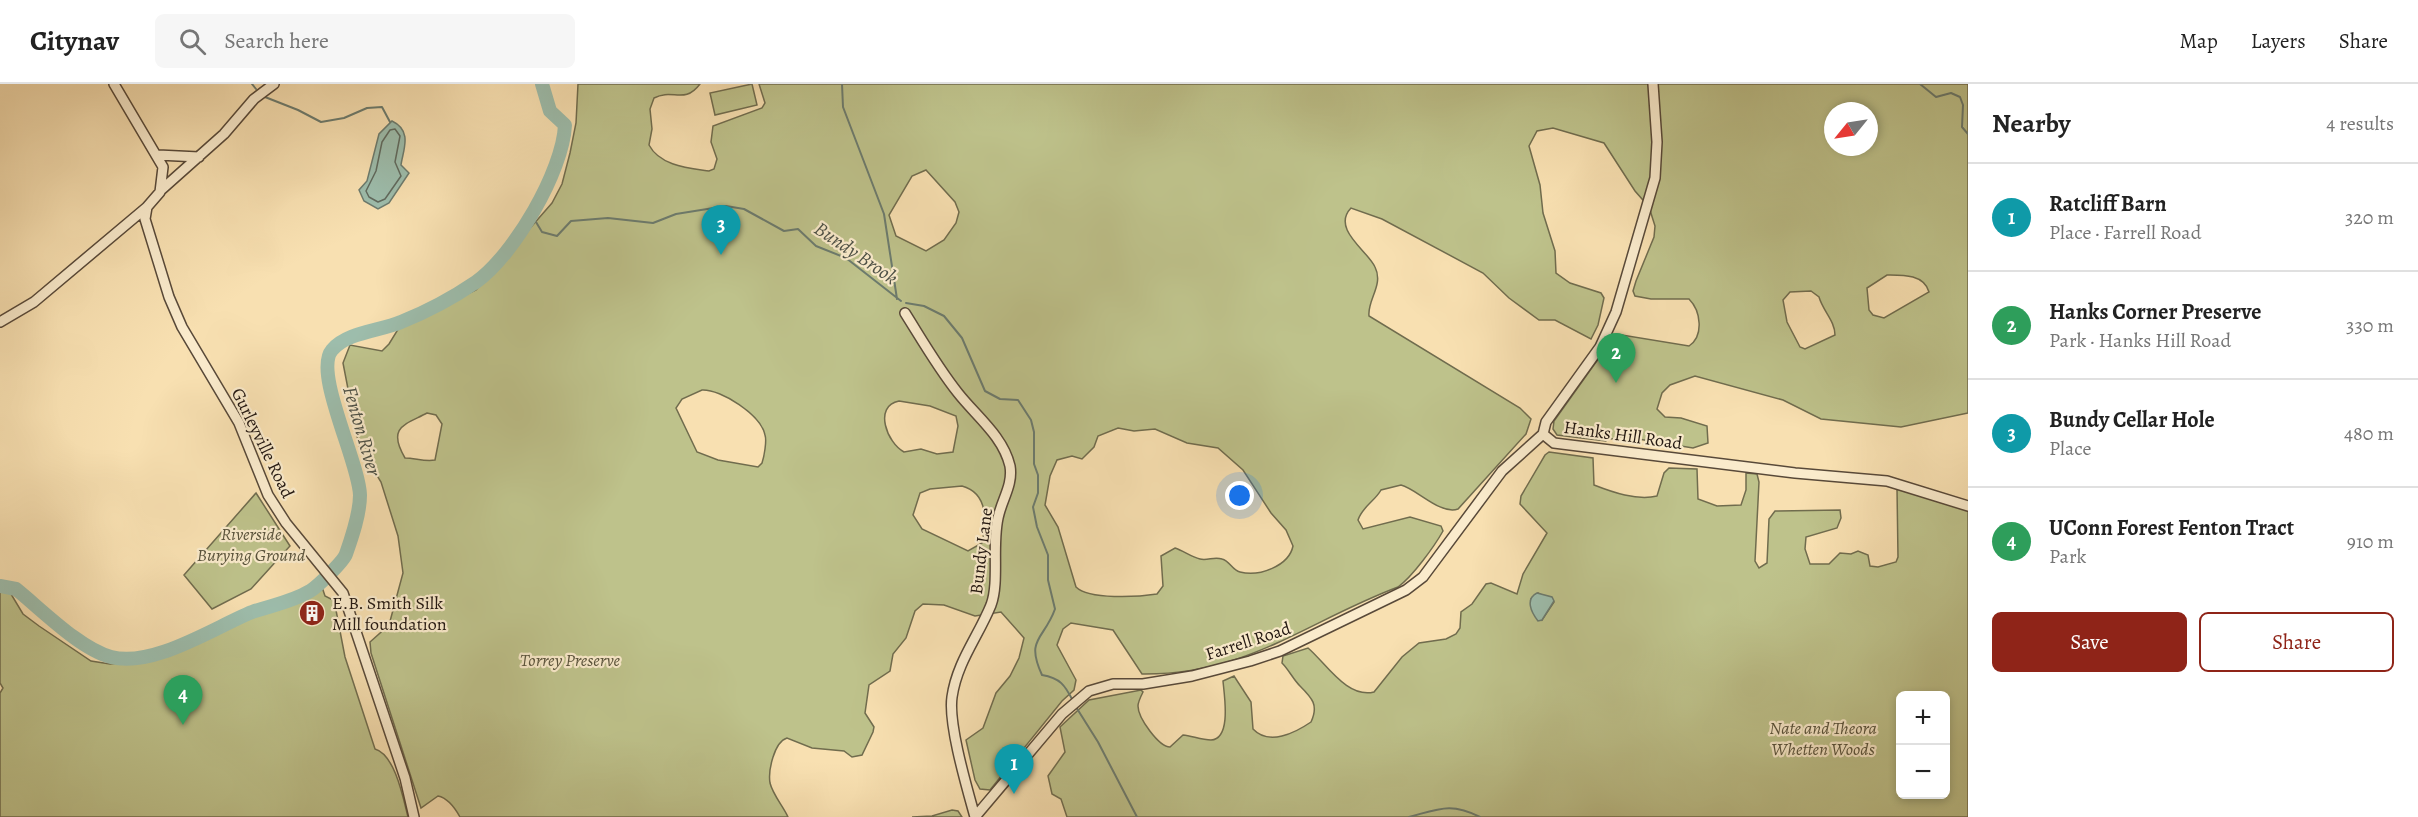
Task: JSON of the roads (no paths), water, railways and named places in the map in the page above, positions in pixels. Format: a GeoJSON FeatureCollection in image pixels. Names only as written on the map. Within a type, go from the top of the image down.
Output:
{"type":"FeatureCollection","features":[{"type":"Feature","properties":{"kind":"street"},"geometry":{"type":"LineString","coordinates":[[114,84],[143,136],[158,155],[163,173],[160,192]]}},
{"type":"Feature","properties":{"kind":"street"},"geometry":{"type":"LineString","coordinates":[[0,322],[34,302],[147,207],[160,192],[224,134],[254,99],[274,84]]}},
{"type":"Feature","properties":{"kind":"street","name":"Hanks Hill Road"},"geometry":{"type":"LineString","coordinates":[[1653,84],[1657,142],[1655,178],[1616,312],[1600,347],[1546,422],[1543,434],[1549,441],[1566,444],[1887,481],[1968,506]]}},
{"type":"Feature","properties":{"kind":"street"},"geometry":{"type":"LineString","coordinates":[[158,155],[199,157]]}},
{"type":"Feature","properties":{"kind":"street","name":"Gurleyville Road"},"geometry":{"type":"LineString","coordinates":[[147,207],[148,230],[169,297],[185,333],[239,423],[259,476],[272,501],[286,523],[333,578],[349,605],[405,778],[414,817]]}},
{"type":"Feature","properties":{"kind":"street","name":"Bundy Lane"},"geometry":{"type":"LineString","coordinates":[[905,313],[957,392],[1002,444],[1010,466],[1011,482],[998,516],[992,602],[965,653],[955,678],[951,700],[962,769],[975,817]]}},
{"type":"Feature","properties":{"kind":"street","name":"Farrell Road"},"geometry":{"type":"LineString","coordinates":[[975,817],[1062,714],[1089,691],[1113,684],[1143,684],[1192,676],[1250,661],[1280,651],[1406,590],[1423,577],[1502,471],[1543,434]]}},
{"type":"Feature","properties":{"kind":"water"},"geometry":{"type":"Polygon","coordinates":[[[392,121],[403,130],[405,135],[401,165],[409,173],[389,203],[378,209],[364,201],[359,190],[367,181],[379,134],[392,121]]]}},
{"type":"Feature","properties":{"kind":"water"},"geometry":{"type":"Polygon","coordinates":[[[1537,593],[1552,597],[1554,601],[1542,620],[1538,621],[1531,610],[1530,602],[1537,593]]]}},
{"type":"Feature","properties":{"kind":"waterway"},"geometry":{"type":"LineString","coordinates":[[252,84],[256,89]]}},
{"type":"Feature","properties":{"kind":"waterway","name":"Fenton River"},"geometry":{"type":"LineString","coordinates":[[0,586],[16,589],[61,628],[99,653],[128,659],[145,657],[183,645],[252,612],[303,595],[324,580],[346,554],[360,502],[358,480],[338,418],[328,377],[328,361],[332,350],[346,339],[401,322],[449,299],[476,282],[506,253],[534,211],[546,188],[562,144],[565,125],[550,111],[542,84]]}},
{"type":"Feature","properties":{"kind":"waterway"},"geometry":{"type":"LineString","coordinates":[[842,84],[843,107],[884,214],[897,299]]}},
{"type":"Feature","properties":{"kind":"waterway"},"geometry":{"type":"LineString","coordinates":[[1920,84],[1936,97],[1951,93],[1960,97],[1963,105],[1962,127],[1968,134]]}},
{"type":"Feature","properties":{"kind":"waterway"},"geometry":{"type":"LineString","coordinates":[[265,97],[321,122],[344,118],[367,108],[382,107],[390,122]]}},
{"type":"Feature","properties":{"kind":"waterway","name":"Bundy Brook"},"geometry":{"type":"LineString","coordinates":[[548,183],[533,217],[542,232],[557,236],[571,221],[608,218],[653,223],[676,214],[726,206],[744,209],[784,231],[798,229],[816,246],[846,258],[901,301]]}},
{"type":"Feature","properties":{"kind":"waterway","name":"Bundy Brook"},"geometry":{"type":"LineString","coordinates":[[906,303],[924,306],[944,316],[962,338],[985,391],[1000,399],[1018,400],[1031,420],[1034,432],[1034,464],[1038,475],[1038,493],[1033,507],[1037,527],[1048,555],[1048,580],[1055,609],[1038,640],[1035,653],[1042,675],[1061,683],[1073,701]]}},
{"type":"Feature","properties":{"kind":"waterway","name":"Bundy Brook"},"geometry":{"type":"LineString","coordinates":[[1076,707],[1098,742],[1137,817]]}},
{"type":"Feature","properties":{"kind":"waterway","name":"Bundy Brook"},"geometry":{"type":"LineString","coordinates":[[1409,817],[1445,808],[1470,812],[1480,817]]}},
{"type":"Feature","properties":{"kind":"place","name":"Bundy Cellar Hole"},"geometry":{"type":"Point","coordinates":[721,255]}},
{"type":"Feature","properties":{"kind":"place","name":"Hanks Corner Preserve"},"geometry":{"type":"Point","coordinates":[1616,383]}},
{"type":"Feature","properties":{"kind":"place","name":"E.B. Smith Silk Mill foundation"},"geometry":{"type":"Point","coordinates":[312,613]}},
{"type":"Feature","properties":{"kind":"place","name":"UConn Forest Fenton Tract"},"geometry":{"type":"Point","coordinates":[183,725]}},
{"type":"Feature","properties":{"kind":"place","name":"Ratcliff Barn"},"geometry":{"type":"Point","coordinates":[1014,794]}},
{"type":"Feature","properties":{"kind":"park label","name":"Riverside Burying Ground"},"geometry":{"type":"Point","coordinates":[251,544]}},
{"type":"Feature","properties":{"kind":"park label","name":"Torrey Preserve"},"geometry":{"type":"Point","coordinates":[570,660]}},
{"type":"Feature","properties":{"kind":"park label","name":"Nate and Theora Whetten Woods"},"geometry":{"type":"Point","coordinates":[1823,738]}}]}
